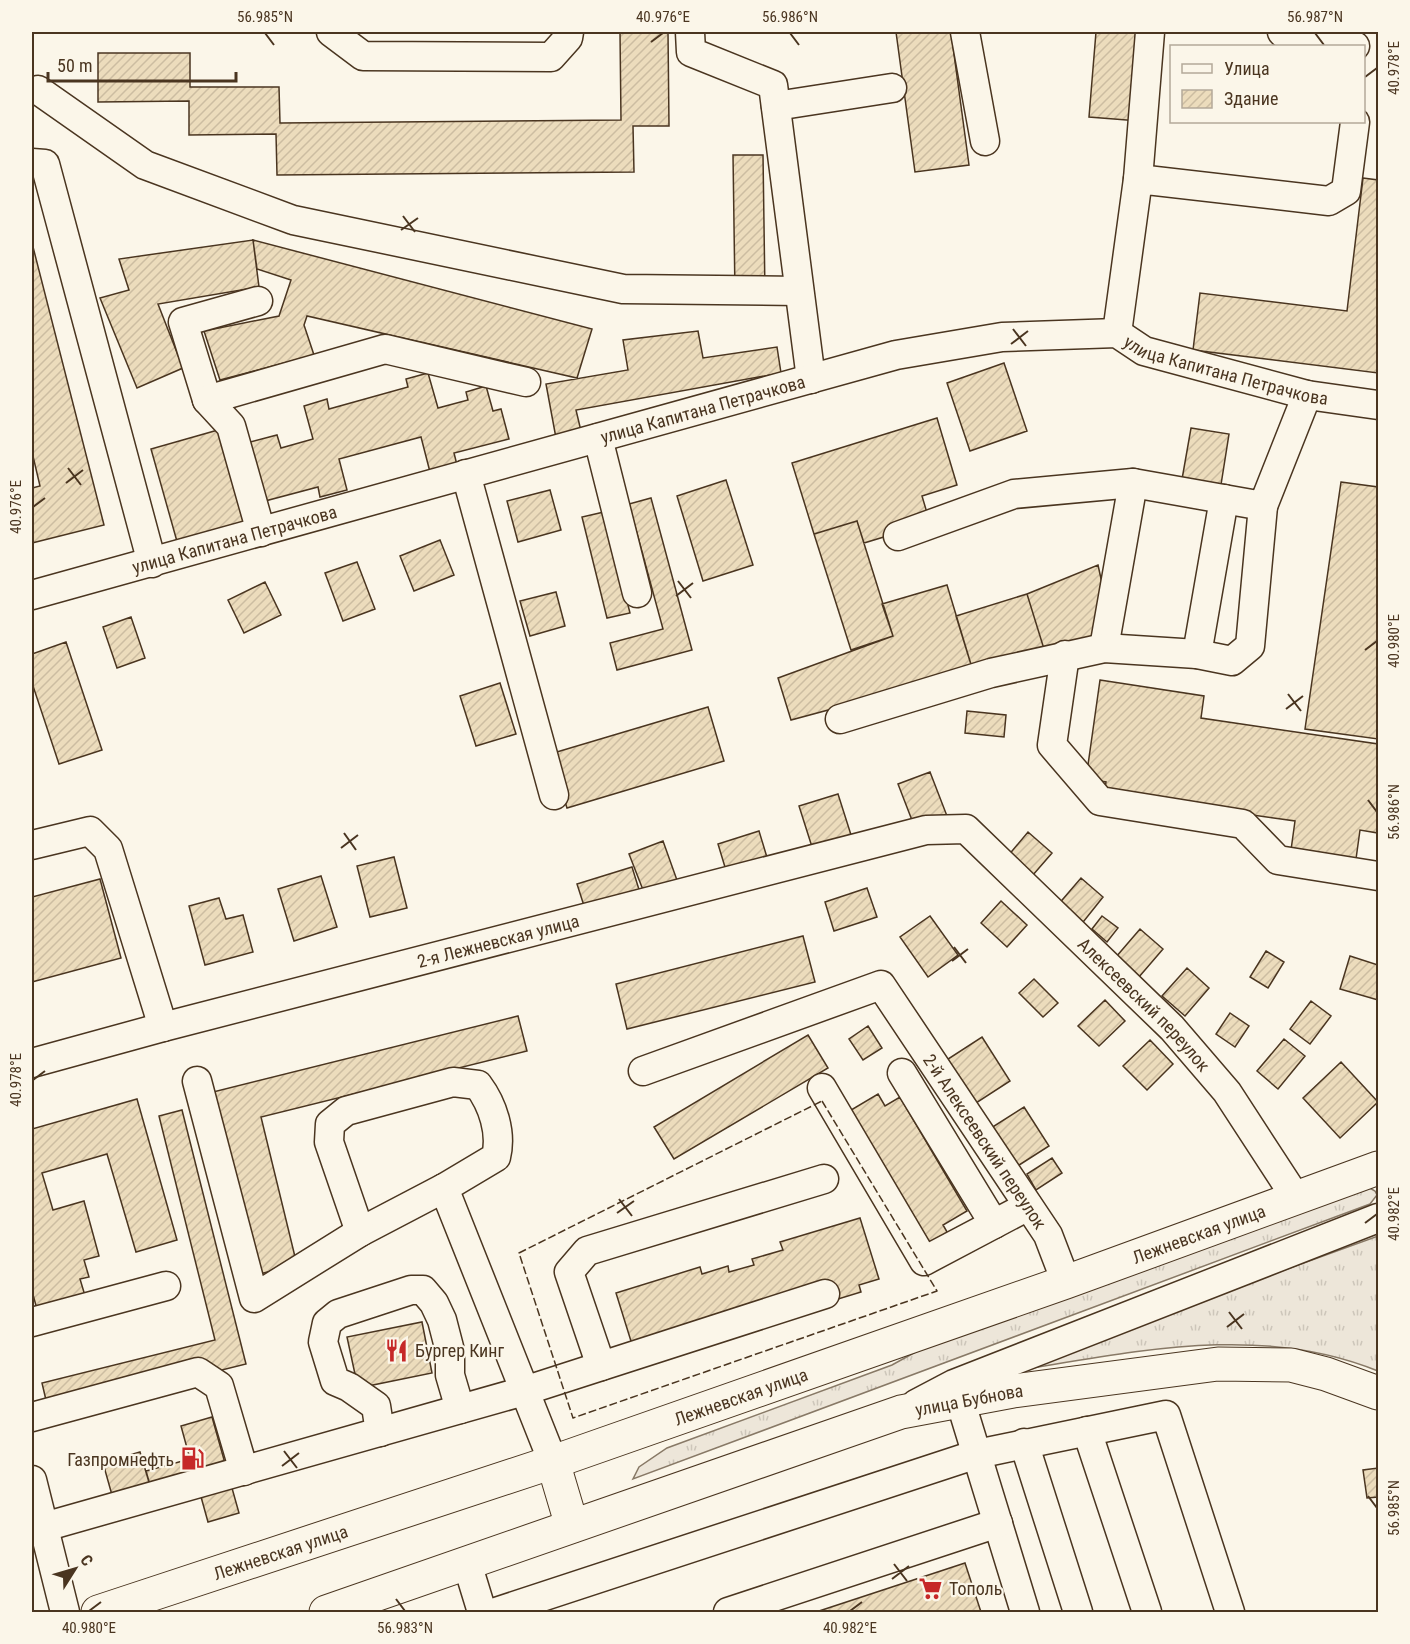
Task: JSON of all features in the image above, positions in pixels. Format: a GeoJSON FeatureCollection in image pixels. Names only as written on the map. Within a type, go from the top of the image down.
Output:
{"type":"FeatureCollection","features":[{"type":"Feature","properties":{"kind":"highway","name":"Лежневская улица"},"geometry":{"type":"LineString","coordinates":[[98,1612],[553,1462],[1066,1282],[1378,1168]]}},
{"type":"Feature","properties":{"kind":"highway","name":"улица Бубнова"},"geometry":{"type":"LineString","coordinates":[[572,1526],[901,1412],[960,1400],[1165,1370],[1256,1362],[1308,1370],[1378,1394]]}},
{"type":"Feature","properties":{"kind":"highway"},"geometry":{"type":"LineString","coordinates":[[326,1612],[572,1526],[553,1462]]}},
{"type":"Feature","properties":{"kind":"street"},"geometry":{"type":"LineString","coordinates":[[331,32],[363,56],[551,57],[568,38],[569,32]]}},
{"type":"Feature","properties":{"kind":"street"},"geometry":{"type":"LineString","coordinates":[[690,32],[691,52],[773,85],[811,379]]}},
{"type":"Feature","properties":{"kind":"street"},"geometry":{"type":"LineString","coordinates":[[965,32],[985,141]]}},
{"type":"Feature","properties":{"kind":"street"},"geometry":{"type":"LineString","coordinates":[[1117,333],[1138,179],[1150,32]]}},
{"type":"Feature","properties":{"kind":"street"},"geometry":{"type":"LineString","coordinates":[[1282,32],[1336,45]]}},
{"type":"Feature","properties":{"kind":"street"},"geometry":{"type":"LineString","coordinates":[[776,105],[892,88]]}},
{"type":"Feature","properties":{"kind":"street"},"geometry":{"type":"LineString","coordinates":[[38,90],[145,165],[292,220],[623,289],[799,291]]}},
{"type":"Feature","properties":{"kind":"street"},"geometry":{"type":"LineString","coordinates":[[1138,179],[1329,201],[1346,190],[1356,123]]}},
{"type":"Feature","properties":{"kind":"street"},"geometry":{"type":"LineString","coordinates":[[32,163],[45,164],[152,563]]}},
{"type":"Feature","properties":{"kind":"street"},"geometry":{"type":"LineString","coordinates":[[258,301],[183,322],[207,400],[231,426],[261,532]]}},
{"type":"Feature","properties":{"kind":"street","name":"улица Капитана Петрачкова"},"geometry":{"type":"LineString","coordinates":[[32,596],[896,355],[1002,337],[1117,333],[1144,351],[1307,395],[1378,405]]}},
{"type":"Feature","properties":{"kind":"street"},"geometry":{"type":"LineString","coordinates":[[207,400],[385,349],[526,382]]}},
{"type":"Feature","properties":{"kind":"street"},"geometry":{"type":"LineString","coordinates":[[840,719],[991,673],[1104,648],[1197,654],[1232,661],[1250,646],[1263,506],[1307,395]]}},
{"type":"Feature","properties":{"kind":"street"},"geometry":{"type":"LineString","coordinates":[[598,438],[637,593]]}},
{"type":"Feature","properties":{"kind":"street"},"geometry":{"type":"LineString","coordinates":[[466,474],[554,795]]}},
{"type":"Feature","properties":{"kind":"street"},"geometry":{"type":"LineString","coordinates":[[897,536],[1014,494],[1133,483],[1263,506]]}},
{"type":"Feature","properties":{"kind":"street"},"geometry":{"type":"LineString","coordinates":[[1104,648],[1133,483]]}},
{"type":"Feature","properties":{"kind":"street"},"geometry":{"type":"LineString","coordinates":[[1197,654],[1224,499]]}},
{"type":"Feature","properties":{"kind":"street"},"geometry":{"type":"LineString","coordinates":[[1065,655],[1052,745],[1100,801],[1243,824],[1278,860],[1378,876]]}},
{"type":"Feature","properties":{"kind":"street","name":"2-я Лежневская улица"},"geometry":{"type":"LineString","coordinates":[[32,1063],[926,830],[966,829]]}},
{"type":"Feature","properties":{"kind":"street","name":"Алексеевский переулок"},"geometry":{"type":"LineString","coordinates":[[966,829],[1172,1028],[1227,1092],[1296,1198]]}},
{"type":"Feature","properties":{"kind":"street"},"geometry":{"type":"LineString","coordinates":[[32,845],[90,831],[108,849],[163,1027]]}},
{"type":"Feature","properties":{"kind":"street","name":"2-й Алексеевский переулок"},"geometry":{"type":"LineString","coordinates":[[643,1071],[881,986],[1048,1235],[1066,1282]]}},
{"type":"Feature","properties":{"kind":"street"},"geometry":{"type":"LineString","coordinates":[[902,1073],[994,1224]]}},
{"type":"Feature","properties":{"kind":"street"},"geometry":{"type":"LineString","coordinates":[[197,1081],[254,1298],[360,1232],[444,1188],[496,1157],[501,1140],[486,1096],[478,1085],[453,1082],[346,1111],[330,1124],[329,1142],[360,1232]]}},
{"type":"Feature","properties":{"kind":"street"},"geometry":{"type":"LineString","coordinates":[[822,1088],[924,1261],[1028,1206]]}},
{"type":"Feature","properties":{"kind":"street"},"geometry":{"type":"LineString","coordinates":[[601,1366],[569,1272],[587,1251],[824,1179]]}},
{"type":"Feature","properties":{"kind":"street"},"geometry":{"type":"LineString","coordinates":[[444,1188],[553,1462]]}},
{"type":"Feature","properties":{"kind":"street"},"geometry":{"type":"LineString","coordinates":[[901,1412],[954,1384],[1378,1218]]}},
{"type":"Feature","properties":{"kind":"street"},"geometry":{"type":"LineString","coordinates":[[32,1322],[166,1287]]}},
{"type":"Feature","properties":{"kind":"street"},"geometry":{"type":"LineString","coordinates":[[380,1432],[376,1407],[349,1387],[335,1381],[324,1342],[327,1323],[338,1314],[411,1290],[423,1290],[434,1303],[442,1320],[450,1351],[450,1375],[460,1409]]}},
{"type":"Feature","properties":{"kind":"street"},"geometry":{"type":"LineString","coordinates":[[44,1527],[524,1391],[825,1294]]}},
{"type":"Feature","properties":{"kind":"street"},"geometry":{"type":"LineString","coordinates":[[32,1418],[198,1372],[219,1386],[244,1470]]}},
{"type":"Feature","properties":{"kind":"street"},"geometry":{"type":"LineString","coordinates":[[960,1400],[1025,1612]]}},
{"type":"Feature","properties":{"kind":"street"},"geometry":{"type":"LineString","coordinates":[[496,1612],[977,1454],[1166,1415],[1230,1612]]}},
{"type":"Feature","properties":{"kind":"street"},"geometry":{"type":"LineString","coordinates":[[1087,1431],[1147,1612]]}},
{"type":"Feature","properties":{"kind":"street"},"geometry":{"type":"LineString","coordinates":[[1024,1443],[1078,1612]]}},
{"type":"Feature","properties":{"kind":"street"},"geometry":{"type":"LineString","coordinates":[[32,1480],[65,1612]]}},
{"type":"Feature","properties":{"kind":"street"},"geometry":{"type":"LineString","coordinates":[[728,1612],[998,1523]]}},
{"type":"Feature","properties":{"kind":"street"},"geometry":{"type":"LineString","coordinates":[[467,1563],[482,1612]]}},
{"type":"Feature","properties":{"kind":"green space"},"geometry":{"type":"Polygon","coordinates":[[[1368,1187],[1377,1195],[1370,1204],[633,1479],[639,1467],[667,1448],[892,1365],[954,1331],[1368,1187]]]}},
{"type":"Feature","properties":{"kind":"green space"},"geometry":{"type":"Polygon","coordinates":[[[1378,1236],[1378,1371],[1332,1356],[1285,1348],[1238,1345],[1191,1346],[1143,1351],[1001,1373],[1378,1236]]]}},
{"type":"Feature","properties":{"kind":"building"},"geometry":{"type":"Polygon","coordinates":[[[620,32],[668,32],[669,126],[633,126],[634,172],[277,175],[276,134],[189,135],[189,101],[98,102],[98,53],[190,53],[190,87],[279,87],[280,123],[621,120],[620,32]]]}},
{"type":"Feature","properties":{"kind":"building"},"geometry":{"type":"Polygon","coordinates":[[[896,32],[951,32],[969,165],[915,172],[896,32]]]}},
{"type":"Feature","properties":{"kind":"building"},"geometry":{"type":"Polygon","coordinates":[[[1096,32],[1147,32],[1139,121],[1089,117],[1096,32]]]}},
{"type":"Feature","properties":{"kind":"building"},"geometry":{"type":"Polygon","coordinates":[[[733,155],[763,155],[765,294],[735,294],[733,155]]]}},
{"type":"Feature","properties":{"kind":"building"},"geometry":{"type":"Polygon","coordinates":[[[1363,178],[1378,180],[1378,373],[1193,350],[1200,293],[1347,311],[1363,178]]]}},
{"type":"Feature","properties":{"kind":"building"},"geometry":{"type":"Polygon","coordinates":[[[253,240],[592,329],[577,378],[307,316],[304,325],[314,355],[220,380],[204,331],[279,316],[291,280],[257,269],[253,240]]]}},
{"type":"Feature","properties":{"kind":"building"},"geometry":{"type":"Polygon","coordinates":[[[253,240],[259,287],[158,304],[183,368],[137,388],[100,298],[129,290],[119,259],[253,240]]]}},
{"type":"Feature","properties":{"kind":"building"},"geometry":{"type":"Polygon","coordinates":[[[32,243],[104,525],[32,543],[32,488],[40,486],[32,452],[32,243]]]}},
{"type":"Feature","properties":{"kind":"building"},"geometry":{"type":"Polygon","coordinates":[[[698,331],[703,358],[777,347],[781,373],[576,410],[581,431],[556,438],[546,384],[628,370],[623,340],[698,331]]]}},
{"type":"Feature","properties":{"kind":"building"},"geometry":{"type":"Polygon","coordinates":[[[1004,363],[1027,431],[970,451],[947,383],[1004,363]]]}},
{"type":"Feature","properties":{"kind":"building"},"geometry":{"type":"Polygon","coordinates":[[[428,373],[438,408],[468,400],[466,392],[486,386],[493,411],[501,409],[509,439],[454,453],[457,465],[430,472],[421,437],[339,459],[347,490],[320,497],[318,487],[265,501],[250,442],[277,435],[281,448],[313,439],[304,406],[327,399],[329,409],[408,387],[406,379],[428,373]]]}},
{"type":"Feature","properties":{"kind":"building"},"geometry":{"type":"Polygon","coordinates":[[[937,418],[957,485],[922,496],[930,523],[864,543],[857,521],[814,534],[792,463],[937,418]]]}},
{"type":"Feature","properties":{"kind":"building"},"geometry":{"type":"Polygon","coordinates":[[[1191,428],[1229,434],[1220,491],[1181,485],[1191,428]]]}},
{"type":"Feature","properties":{"kind":"building"},"geometry":{"type":"Polygon","coordinates":[[[218,430],[245,526],[178,545],[151,449],[218,430]]]}},
{"type":"Feature","properties":{"kind":"building"},"geometry":{"type":"Polygon","coordinates":[[[726,480],[753,565],[703,581],[677,496],[726,480]]]}},
{"type":"Feature","properties":{"kind":"building"},"geometry":{"type":"Polygon","coordinates":[[[1341,482],[1378,487],[1378,739],[1305,729],[1341,482]]]}},
{"type":"Feature","properties":{"kind":"building"},"geometry":{"type":"Polygon","coordinates":[[[550,490],[561,530],[518,542],[507,501],[550,490]]]}},
{"type":"Feature","properties":{"kind":"building"},"geometry":{"type":"Polygon","coordinates":[[[651,498],[692,650],[617,670],[610,643],[663,629],[629,504],[651,498]]]}},
{"type":"Feature","properties":{"kind":"building"},"geometry":{"type":"Polygon","coordinates":[[[604,512],[630,613],[607,618],[582,517],[604,512]]]}},
{"type":"Feature","properties":{"kind":"building"},"geometry":{"type":"Polygon","coordinates":[[[857,521],[893,636],[851,650],[814,534],[857,521]]]}},
{"type":"Feature","properties":{"kind":"building"},"geometry":{"type":"Polygon","coordinates":[[[440,540],[454,575],[414,591],[400,556],[440,540]]]}},
{"type":"Feature","properties":{"kind":"building"},"geometry":{"type":"Polygon","coordinates":[[[357,562],[375,609],[343,621],[325,573],[357,562]]]}},
{"type":"Feature","properties":{"kind":"building"},"geometry":{"type":"Polygon","coordinates":[[[1098,565],[1105,597],[1096,645],[1044,649],[1027,594],[1098,565]]]}},
{"type":"Feature","properties":{"kind":"building"},"geometry":{"type":"Polygon","coordinates":[[[265,582],[281,615],[244,633],[228,600],[265,582]]]}},
{"type":"Feature","properties":{"kind":"building"},"geometry":{"type":"Polygon","coordinates":[[[947,585],[973,671],[791,720],[778,678],[893,636],[882,604],[947,585]]]}},
{"type":"Feature","properties":{"kind":"building"},"geometry":{"type":"Polygon","coordinates":[[[556,592],[565,626],[530,636],[520,601],[556,592]]]}},
{"type":"Feature","properties":{"kind":"building"},"geometry":{"type":"Polygon","coordinates":[[[1027,594],[1044,649],[973,671],[956,616],[1027,594]]]}},
{"type":"Feature","properties":{"kind":"building"},"geometry":{"type":"Polygon","coordinates":[[[131,617],[145,658],[117,668],[103,627],[131,617]]]}},
{"type":"Feature","properties":{"kind":"building"},"geometry":{"type":"Polygon","coordinates":[[[66,642],[102,750],[59,764],[32,683],[32,654],[66,642]]]}},
{"type":"Feature","properties":{"kind":"building"},"geometry":{"type":"Polygon","coordinates":[[[1100,680],[1204,696],[1201,718],[1378,744],[1378,833],[1360,830],[1356,859],[1291,850],[1295,821],[1104,794],[1106,782],[1086,779],[1100,680]]]}},
{"type":"Feature","properties":{"kind":"building"},"geometry":{"type":"Polygon","coordinates":[[[500,683],[516,734],[476,746],[460,696],[500,683]]]}},
{"type":"Feature","properties":{"kind":"building"},"geometry":{"type":"Polygon","coordinates":[[[708,707],[724,761],[567,808],[550,754],[708,707]]]}},
{"type":"Feature","properties":{"kind":"building"},"geometry":{"type":"Polygon","coordinates":[[[967,711],[1006,715],[1004,737],[965,733],[967,711]]]}},
{"type":"Feature","properties":{"kind":"building"},"geometry":{"type":"Polygon","coordinates":[[[930,772],[947,816],[915,828],[898,784],[930,772]]]}},
{"type":"Feature","properties":{"kind":"building"},"geometry":{"type":"Polygon","coordinates":[[[838,794],[852,838],[813,850],[799,806],[838,794]]]}},
{"type":"Feature","properties":{"kind":"building"},"geometry":{"type":"Polygon","coordinates":[[[759,831],[769,864],[728,877],[718,844],[759,831]]]}},
{"type":"Feature","properties":{"kind":"building"},"geometry":{"type":"Polygon","coordinates":[[[1028,832],[1052,853],[1026,883],[1002,863],[1028,832]]]}},
{"type":"Feature","properties":{"kind":"building"},"geometry":{"type":"Polygon","coordinates":[[[663,841],[678,883],[645,895],[629,854],[663,841]]]}},
{"type":"Feature","properties":{"kind":"building"},"geometry":{"type":"Polygon","coordinates":[[[394,857],[407,908],[370,917],[357,866],[394,857]]]}},
{"type":"Feature","properties":{"kind":"building"},"geometry":{"type":"Polygon","coordinates":[[[632,867],[641,896],[586,912],[577,884],[632,867]]]}},
{"type":"Feature","properties":{"kind":"building"},"geometry":{"type":"Polygon","coordinates":[[[321,876],[337,927],[294,941],[278,889],[321,876]]]}},
{"type":"Feature","properties":{"kind":"building"},"geometry":{"type":"Polygon","coordinates":[[[1081,878],[1103,897],[1080,926],[1057,906],[1081,878]]]}},
{"type":"Feature","properties":{"kind":"building"},"geometry":{"type":"Polygon","coordinates":[[[100,879],[121,958],[32,982],[32,897],[100,879]]]}},
{"type":"Feature","properties":{"kind":"building"},"geometry":{"type":"Polygon","coordinates":[[[867,888],[877,917],[834,931],[825,902],[867,888]]]}},
{"type":"Feature","properties":{"kind":"building"},"geometry":{"type":"Polygon","coordinates":[[[219,898],[226,919],[243,915],[253,952],[205,965],[189,906],[219,898]]]}},
{"type":"Feature","properties":{"kind":"building"},"geometry":{"type":"Polygon","coordinates":[[[1001,901],[1027,925],[1007,947],[981,923],[1001,901]]]}},
{"type":"Feature","properties":{"kind":"building"},"geometry":{"type":"Polygon","coordinates":[[[930,916],[958,955],[928,977],[900,937],[930,916]]]}},
{"type":"Feature","properties":{"kind":"building"},"geometry":{"type":"Polygon","coordinates":[[[1102,916],[1118,928],[1107,942],[1092,929],[1102,916]]]}},
{"type":"Feature","properties":{"kind":"building"},"geometry":{"type":"Polygon","coordinates":[[[1140,929],[1163,949],[1139,977],[1116,957],[1140,929]]]}},
{"type":"Feature","properties":{"kind":"building"},"geometry":{"type":"Polygon","coordinates":[[[803,936],[815,982],[627,1029],[616,984],[803,936]]]}},
{"type":"Feature","properties":{"kind":"building"},"geometry":{"type":"Polygon","coordinates":[[[1266,951],[1284,962],[1268,988],[1250,977],[1266,951]]]}},
{"type":"Feature","properties":{"kind":"building"},"geometry":{"type":"Polygon","coordinates":[[[1350,956],[1378,965],[1378,1000],[1340,989],[1350,956]]]}},
{"type":"Feature","properties":{"kind":"building"},"geometry":{"type":"Polygon","coordinates":[[[1187,968],[1209,988],[1185,1016],[1162,996],[1187,968]]]}},
{"type":"Feature","properties":{"kind":"building"},"geometry":{"type":"Polygon","coordinates":[[[1034,979],[1058,1003],[1043,1017],[1019,993],[1034,979]]]}},
{"type":"Feature","properties":{"kind":"building"},"geometry":{"type":"Polygon","coordinates":[[[1105,1000],[1125,1021],[1099,1046],[1078,1026],[1105,1000]]]}},
{"type":"Feature","properties":{"kind":"building"},"geometry":{"type":"Polygon","coordinates":[[[1311,1001],[1331,1016],[1310,1044],[1290,1029],[1311,1001]]]}},
{"type":"Feature","properties":{"kind":"building"},"geometry":{"type":"Polygon","coordinates":[[[1230,1013],[1249,1026],[1235,1047],[1216,1034],[1230,1013]]]}},
{"type":"Feature","properties":{"kind":"building"},"geometry":{"type":"Polygon","coordinates":[[[518,1016],[527,1051],[261,1117],[297,1265],[255,1275],[209,1093],[518,1016]]]}},
{"type":"Feature","properties":{"kind":"building"},"geometry":{"type":"Polygon","coordinates":[[[868,1026],[882,1048],[863,1060],[849,1039],[868,1026]]]}},
{"type":"Feature","properties":{"kind":"building"},"geometry":{"type":"Polygon","coordinates":[[[808,1035],[828,1068],[674,1159],[654,1127],[808,1035]]]}},
{"type":"Feature","properties":{"kind":"building"},"geometry":{"type":"Polygon","coordinates":[[[982,1037],[1010,1081],[973,1105],[945,1061],[982,1037]]]}},
{"type":"Feature","properties":{"kind":"building"},"geometry":{"type":"Polygon","coordinates":[[[1284,1039],[1305,1056],[1278,1089],[1257,1071],[1284,1039]]]}},
{"type":"Feature","properties":{"kind":"building"},"geometry":{"type":"Polygon","coordinates":[[[1150,1040],[1173,1064],[1147,1090],[1123,1066],[1150,1040]]]}},
{"type":"Feature","properties":{"kind":"building"},"geometry":{"type":"Polygon","coordinates":[[[1341,1062],[1378,1102],[1340,1138],[1303,1098],[1341,1062]]]}},
{"type":"Feature","properties":{"kind":"building"},"geometry":{"type":"Polygon","coordinates":[[[878,1094],[885,1106],[900,1097],[967,1211],[943,1225],[950,1237],[932,1248],[841,1116],[878,1094]]]}},
{"type":"Feature","properties":{"kind":"building"},"geometry":{"type":"Polygon","coordinates":[[[137,1099],[177,1240],[136,1252],[107,1154],[42,1173],[53,1210],[84,1201],[99,1256],[84,1260],[89,1277],[80,1279],[86,1299],[38,1313],[32,1291],[32,1129],[137,1099]]]}},
{"type":"Feature","properties":{"kind":"building"},"geometry":{"type":"Polygon","coordinates":[[[1024,1107],[1049,1146],[1016,1167],[991,1128],[1024,1107]]]}},
{"type":"Feature","properties":{"kind":"building"},"geometry":{"type":"Polygon","coordinates":[[[182,1110],[246,1364],[49,1413],[42,1383],[215,1340],[159,1116],[182,1110]]]}},
{"type":"Feature","properties":{"kind":"building"},"geometry":{"type":"Polygon","coordinates":[[[1052,1158],[1062,1173],[1036,1190],[1027,1174],[1052,1158]]]}},
{"type":"Feature","properties":{"kind":"building"},"geometry":{"type":"Polygon","coordinates":[[[860,1218],[879,1279],[859,1285],[861,1292],[658,1354],[635,1354],[616,1293],[700,1267],[702,1274],[728,1266],[729,1272],[754,1265],[752,1259],[783,1250],[780,1242],[860,1218]]]}},
{"type":"Feature","properties":{"kind":"building"},"geometry":{"type":"Polygon","coordinates":[[[422,1322],[432,1373],[358,1388],[347,1337],[422,1322]]]}},
{"type":"Feature","properties":{"kind":"building"},"geometry":{"type":"Polygon","coordinates":[[[212,1417],[239,1513],[208,1522],[198,1486],[154,1499],[146,1471],[190,1459],[181,1426],[212,1417]]]}},
{"type":"Feature","properties":{"kind":"building"},"geometry":{"type":"Polygon","coordinates":[[[140,1452],[157,1509],[119,1520],[103,1463],[140,1452]]]}},
{"type":"Feature","properties":{"kind":"building"},"geometry":{"type":"Polygon","coordinates":[[[1378,1468],[1378,1497],[1367,1498],[1363,1470],[1378,1468]]]}},
{"type":"Feature","properties":{"kind":"building","name":"Тополь"},"geometry":{"type":"Polygon","coordinates":[[[965,1563],[981,1612],[816,1612],[965,1563]]]}},
{"type":"Feature","properties":{"kind":"fence"},"geometry":{"type":"LineString","coordinates":[[822,1101],[937,1291],[573,1418],[519,1253],[822,1101]]}},
{"type":"Feature","properties":{"kind":"place","name":"Бургер Кинг"},"geometry":{"type":"Point","coordinates":[397,1350]}},
{"type":"Feature","properties":{"kind":"place","name":"Газпромнефть"},"geometry":{"type":"Point","coordinates":[192,1459]}},
{"type":"Feature","properties":{"kind":"place","name":"Тополь"},"geometry":{"type":"Point","coordinates":[931,1588]}}]}
